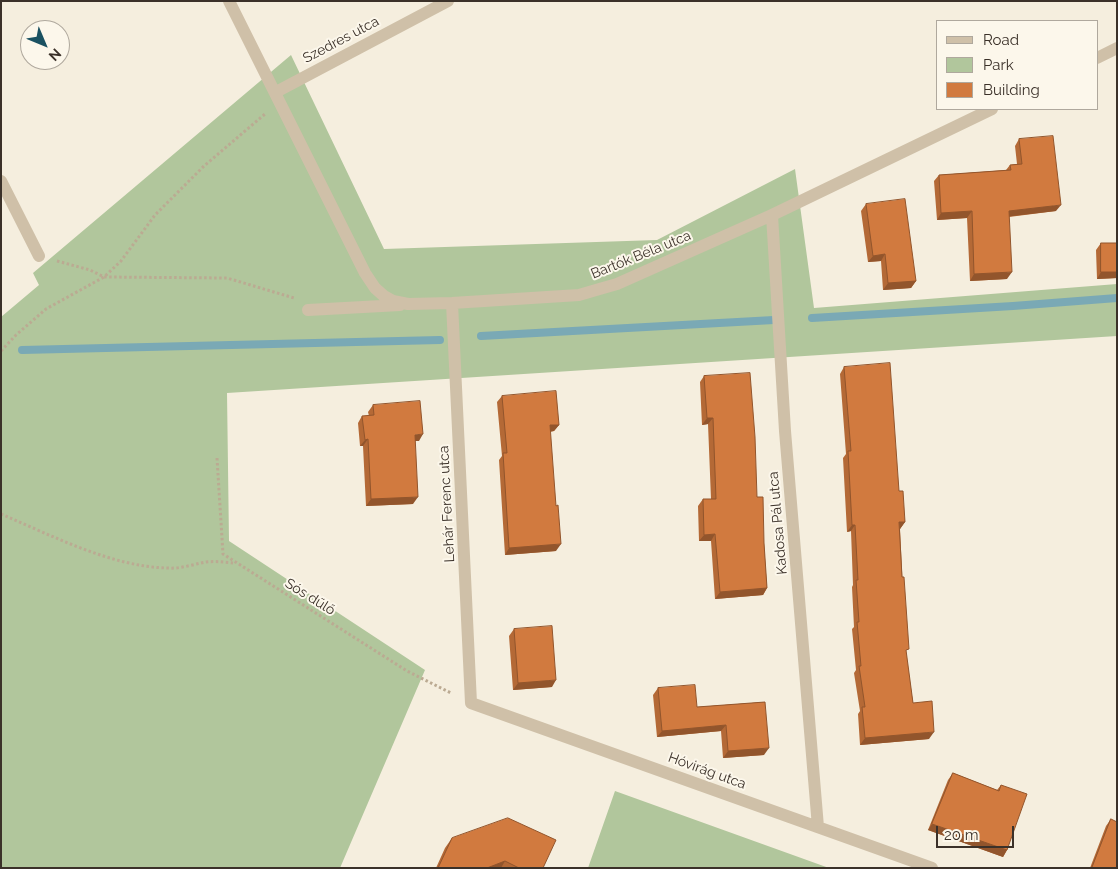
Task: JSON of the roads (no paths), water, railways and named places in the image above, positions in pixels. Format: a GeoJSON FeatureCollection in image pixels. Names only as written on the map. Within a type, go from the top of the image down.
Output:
{"type":"FeatureCollection","features":[{"type":"Feature","properties":{"kind":"street","name":"Bartók Béla utca"},"geometry":{"type":"LineString","coordinates":[[229,1],[365,273],[384,296],[394,301],[408,304],[579,295],[617,284],[772,215],[990,110]]}},
{"type":"Feature","properties":{"kind":"street","name":"Szedres utca"},"geometry":{"type":"LineString","coordinates":[[278,97],[448,1]]}},
{"type":"Feature","properties":{"kind":"street"},"geometry":{"type":"LineString","coordinates":[[1098,58],[1117,48]]}},
{"type":"Feature","properties":{"kind":"street"},"geometry":{"type":"LineString","coordinates":[[1,181],[39,256]]}},
{"type":"Feature","properties":{"kind":"street","name":"Kadosa Pál utca"},"geometry":{"type":"LineString","coordinates":[[772,215],[785,431],[818,827]]}},
{"type":"Feature","properties":{"kind":"street","name":"Lehár Ferenc utca"},"geometry":{"type":"LineString","coordinates":[[452,303],[471,703]]}},
{"type":"Feature","properties":{"kind":"street"},"geometry":{"type":"LineString","coordinates":[[308,310],[408,304]]}},
{"type":"Feature","properties":{"kind":"street","name":"Hóvirág utca"},"geometry":{"type":"LineString","coordinates":[[471,703],[932,868]]}},
{"type":"Feature","properties":{"kind":"waterway"},"geometry":{"type":"LineString","coordinates":[[812,318],[1117,298]]}},
{"type":"Feature","properties":{"kind":"waterway"},"geometry":{"type":"LineString","coordinates":[[481,336],[774,320]]}},
{"type":"Feature","properties":{"kind":"waterway"},"geometry":{"type":"LineString","coordinates":[[22,350],[440,340]]}}]}
